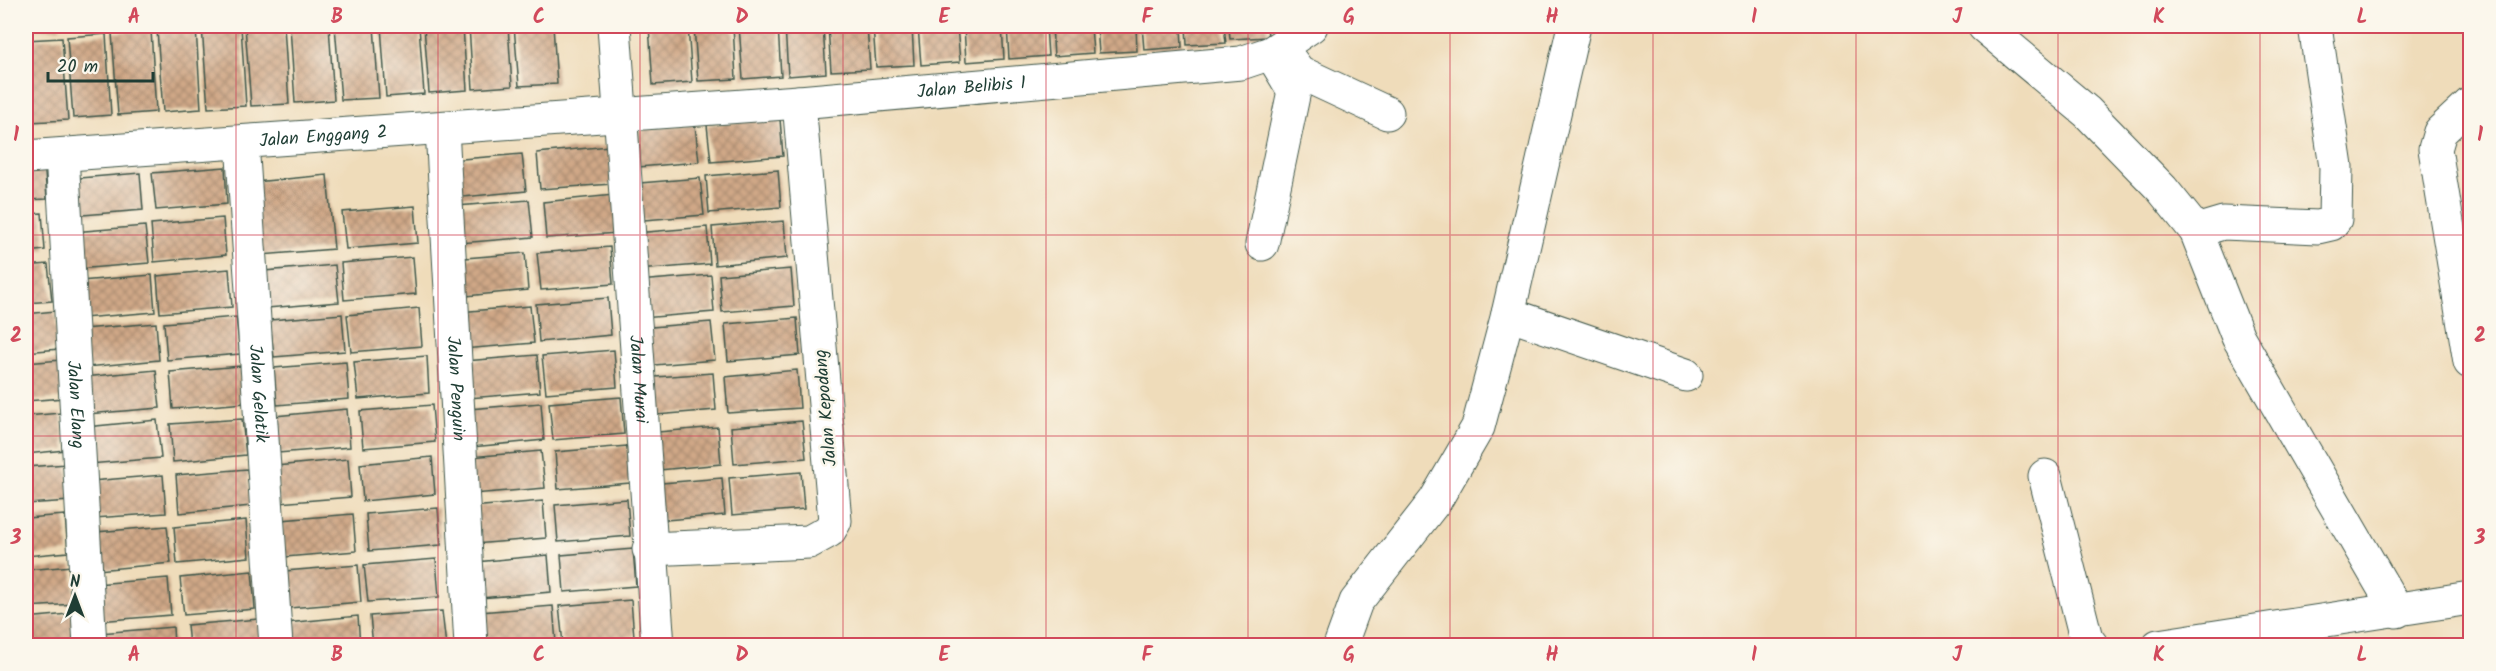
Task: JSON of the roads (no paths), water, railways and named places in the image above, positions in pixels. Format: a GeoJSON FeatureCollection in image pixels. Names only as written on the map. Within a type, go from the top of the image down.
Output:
{"type":"FeatureCollection","features":[{"type":"Feature","properties":{"kind":"street","name":"Jalan Murai"},"geometry":{"type":"LineString","coordinates":[[614,26],[658,645]]}},
{"type":"Feature","properties":{"kind":"street","name":"Jalan Belibis 1"},"geometry":{"type":"LineString","coordinates":[[621,114],[800,102],[1241,63],[1276,50],[1311,26]]}},
{"type":"Feature","properties":{"kind":"street"},"geometry":{"type":"LineString","coordinates":[[1340,645],[1356,602],[1435,501],[1478,427],[1508,314],[1574,26]]}},
{"type":"Feature","properties":{"kind":"street"},"geometry":{"type":"LineString","coordinates":[[1984,26],[2087,112],[2162,189],[2196,231],[2238,337],[2397,611]]}},
{"type":"Feature","properties":{"kind":"street"},"geometry":{"type":"LineString","coordinates":[[2196,231],[2223,223],[2318,227],[2331,224],[2335,219],[2336,167],[2315,26]]}},
{"type":"Feature","properties":{"kind":"street"},"geometry":{"type":"LineString","coordinates":[[1276,50],[1299,72],[1387,113]]}},
{"type":"Feature","properties":{"kind":"street"},"geometry":{"type":"LineString","coordinates":[[1262,244],[1294,91],[1276,50]]}},
{"type":"Feature","properties":{"kind":"street","name":"Jalan Kepodang"},"geometry":{"type":"LineString","coordinates":[[650,549],[809,542],[829,531],[834,521],[800,102]]}},
{"type":"Feature","properties":{"kind":"street"},"geometry":{"type":"LineString","coordinates":[[2470,104],[2440,132],[2435,149],[2470,362]]}},
{"type":"Feature","properties":{"kind":"street","name":"Jalan Enggang 2"},"geometry":{"type":"LineString","coordinates":[[26,157],[63,160],[242,142],[621,114]]}},
{"type":"Feature","properties":{"kind":"street","name":"Jalan Penguin"},"geometry":{"type":"LineString","coordinates":[[442,129],[471,645]]}},
{"type":"Feature","properties":{"kind":"street","name":"Jalan Gelatik"},"geometry":{"type":"LineString","coordinates":[[242,142],[276,645]]}},
{"type":"Feature","properties":{"kind":"street","name":"Jalan Elang"},"geometry":{"type":"LineString","coordinates":[[63,160],[90,645]]}},
{"type":"Feature","properties":{"kind":"street"},"geometry":{"type":"LineString","coordinates":[[1508,314],[1686,375]]}},
{"type":"Feature","properties":{"kind":"street"},"geometry":{"type":"LineString","coordinates":[[2044,476],[2086,638],[2092,645]]}},
{"type":"Feature","properties":{"kind":"street"},"geometry":{"type":"LineString","coordinates":[[2157,645],[2397,611],[2470,598]]}}]}
